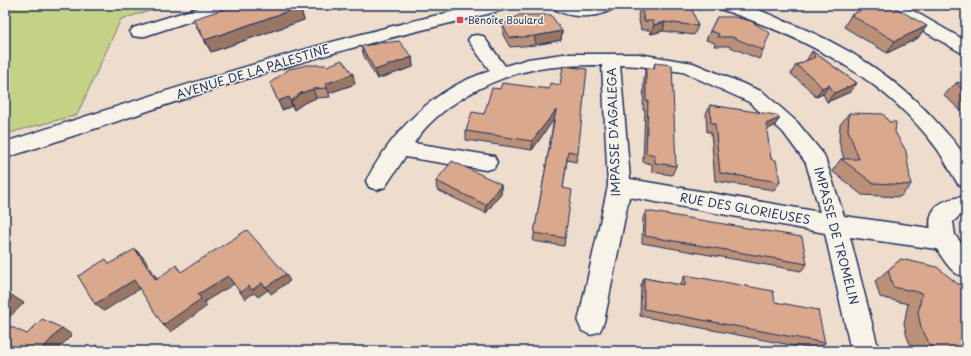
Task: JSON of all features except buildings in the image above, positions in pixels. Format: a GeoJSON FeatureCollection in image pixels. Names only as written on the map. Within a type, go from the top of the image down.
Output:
{"type":"FeatureCollection","features":[{"type":"Feature","properties":{"kind":"street"},"geometry":{"type":"LineString","coordinates":[[139,32],[224,5]]}},
{"type":"Feature","properties":{"kind":"street","name":"AVENUE DE LA PALESTINE"},"geometry":{"type":"LineString","coordinates":[[5,150],[275,64],[404,28],[505,5]]}},
{"type":"Feature","properties":{"kind":"street"},"geometry":{"type":"LineString","coordinates":[[559,5],[568,9],[588,11],[608,5]]}},
{"type":"Feature","properties":{"kind":"street"},"geometry":{"type":"LineString","coordinates":[[723,5],[759,15],[794,29],[857,63],[883,82],[920,116],[945,145],[966,178]]}},
{"type":"Feature","properties":{"kind":"street"},"geometry":{"type":"LineString","coordinates":[[890,5],[910,14],[966,48]]}},
{"type":"Feature","properties":{"kind":"street"},"geometry":{"type":"LineString","coordinates":[[477,40],[501,73]]}},
{"type":"Feature","properties":{"kind":"street","name":"IMPASSE DE TROMELIN"},"geometry":{"type":"LineString","coordinates":[[377,181],[412,129],[438,105],[478,81],[528,65],[564,60],[611,58],[639,60],[687,67],[756,97],[790,127],[816,161],[836,225],[865,351]]}},
{"type":"Feature","properties":{"kind":"street","name":"IMPASSE D'AGALEGA"},"geometry":{"type":"LineString","coordinates":[[590,322],[618,198],[611,58]]}},
{"type":"Feature","properties":{"kind":"street"},"geometry":{"type":"LineString","coordinates":[[399,148],[486,162]]}},
{"type":"Feature","properties":{"kind":"street","name":"RUE DES GLORIEUSES"},"geometry":{"type":"LineString","coordinates":[[618,186],[836,225],[944,240]]}},
{"type":"Feature","properties":{"kind":"street"},"geometry":{"type":"LineString","coordinates":[[966,205],[951,208],[943,216],[940,227],[944,240],[953,253],[966,266]]}},
{"type":"Feature","properties":{"kind":"green space"},"geometry":{"type":"Polygon","coordinates":[[[5,5],[171,5],[121,19],[77,115],[5,134],[5,5]]]}},
{"type":"Feature","properties":{"kind":"place","name":"Benoîte Boulard"},"geometry":{"type":"Point","coordinates":[460,20]}}]}
